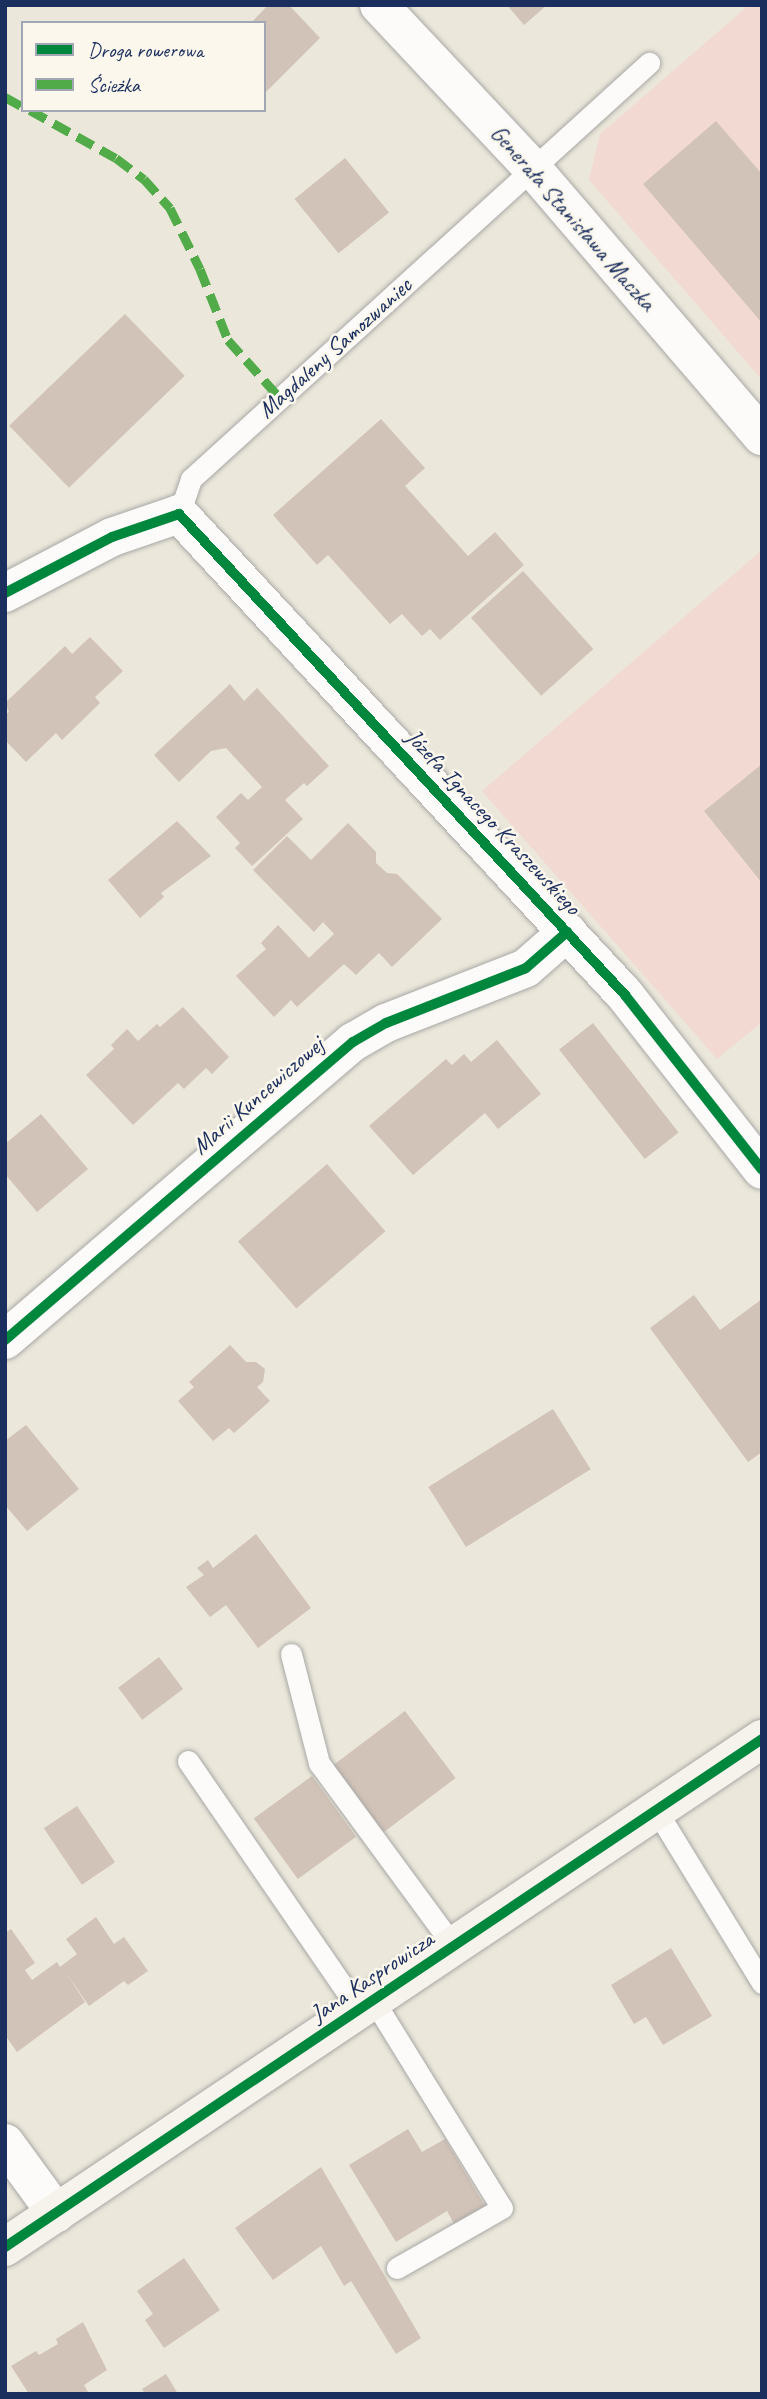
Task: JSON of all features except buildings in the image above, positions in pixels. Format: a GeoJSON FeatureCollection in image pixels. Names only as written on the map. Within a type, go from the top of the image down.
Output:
{"type":"FeatureCollection","features":[{"type":"Feature","properties":{"kind":"street","name":"Generała Stanisława Maczka"},"geometry":{"type":"LineString","coordinates":[[379,5],[533,169],[762,436]]}},
{"type":"Feature","properties":{"kind":"street"},"geometry":{"type":"LineString","coordinates":[[5,593],[112,537],[179,514]]}},
{"type":"Feature","properties":{"kind":"street","name":"Józefa Ignacego Kraszewskiego"},"geometry":{"type":"LineString","coordinates":[[179,514],[625,995],[762,1170]]}},
{"type":"Feature","properties":{"kind":"street","name":"Marii Kuncewiczowej"},"geometry":{"type":"LineString","coordinates":[[5,1339],[353,1042],[386,1023],[526,968],[567,932]]}},
{"type":"Feature","properties":{"kind":"street","name":"Jana Kasprowicza"},"geometry":{"type":"LineString","coordinates":[[5,2247],[762,1739]]}},
{"type":"Feature","properties":{"kind":"street"},"geometry":{"type":"LineString","coordinates":[[5,2143],[56,2213]]}},
{"type":"Feature","properties":{"kind":"lane","name":"Magdaleny Samozwaniec"},"geometry":{"type":"LineString","coordinates":[[179,514],[191,479],[649,62]]}},
{"type":"Feature","properties":{"kind":"lane"},"geometry":{"type":"LineString","coordinates":[[291,1654],[319,1763],[454,1947]]}},
{"type":"Feature","properties":{"kind":"lane"},"geometry":{"type":"LineString","coordinates":[[188,1761],[367,2006],[502,2208],[397,2269]]}},
{"type":"Feature","properties":{"kind":"lane"},"geometry":{"type":"LineString","coordinates":[[656,1810],[762,1983]]}},
{"type":"Feature","properties":{"kind":"shaded area"},"geometry":{"type":"Polygon","coordinates":[[[749,5],[762,5],[762,380],[589,180],[600,134],[749,5]]]}},
{"type":"Feature","properties":{"kind":"shaded area"},"geometry":{"type":"Polygon","coordinates":[[[762,550],[762,1022],[717,1059],[482,791],[762,550]]]}},
{"type":"Feature","properties":{"kind":"marked path"},"geometry":{"type":"LineString","coordinates":[[5,97],[21,106]]}},
{"type":"Feature","properties":{"kind":"marked path"},"geometry":{"type":"LineString","coordinates":[[34,112],[116,158],[144,179],[170,208],[200,269],[228,340],[280,398]]}},
{"type":"Feature","properties":{"kind":"cycle path"},"geometry":{"type":"LineString","coordinates":[[5,593],[112,537],[179,514],[625,995],[762,1170]]}},
{"type":"Feature","properties":{"kind":"cycle path"},"geometry":{"type":"LineString","coordinates":[[5,1340],[353,1042],[386,1023],[526,968],[567,932]]}},
{"type":"Feature","properties":{"kind":"cycle path"},"geometry":{"type":"LineString","coordinates":[[5,2247],[762,1739]]}}]}
